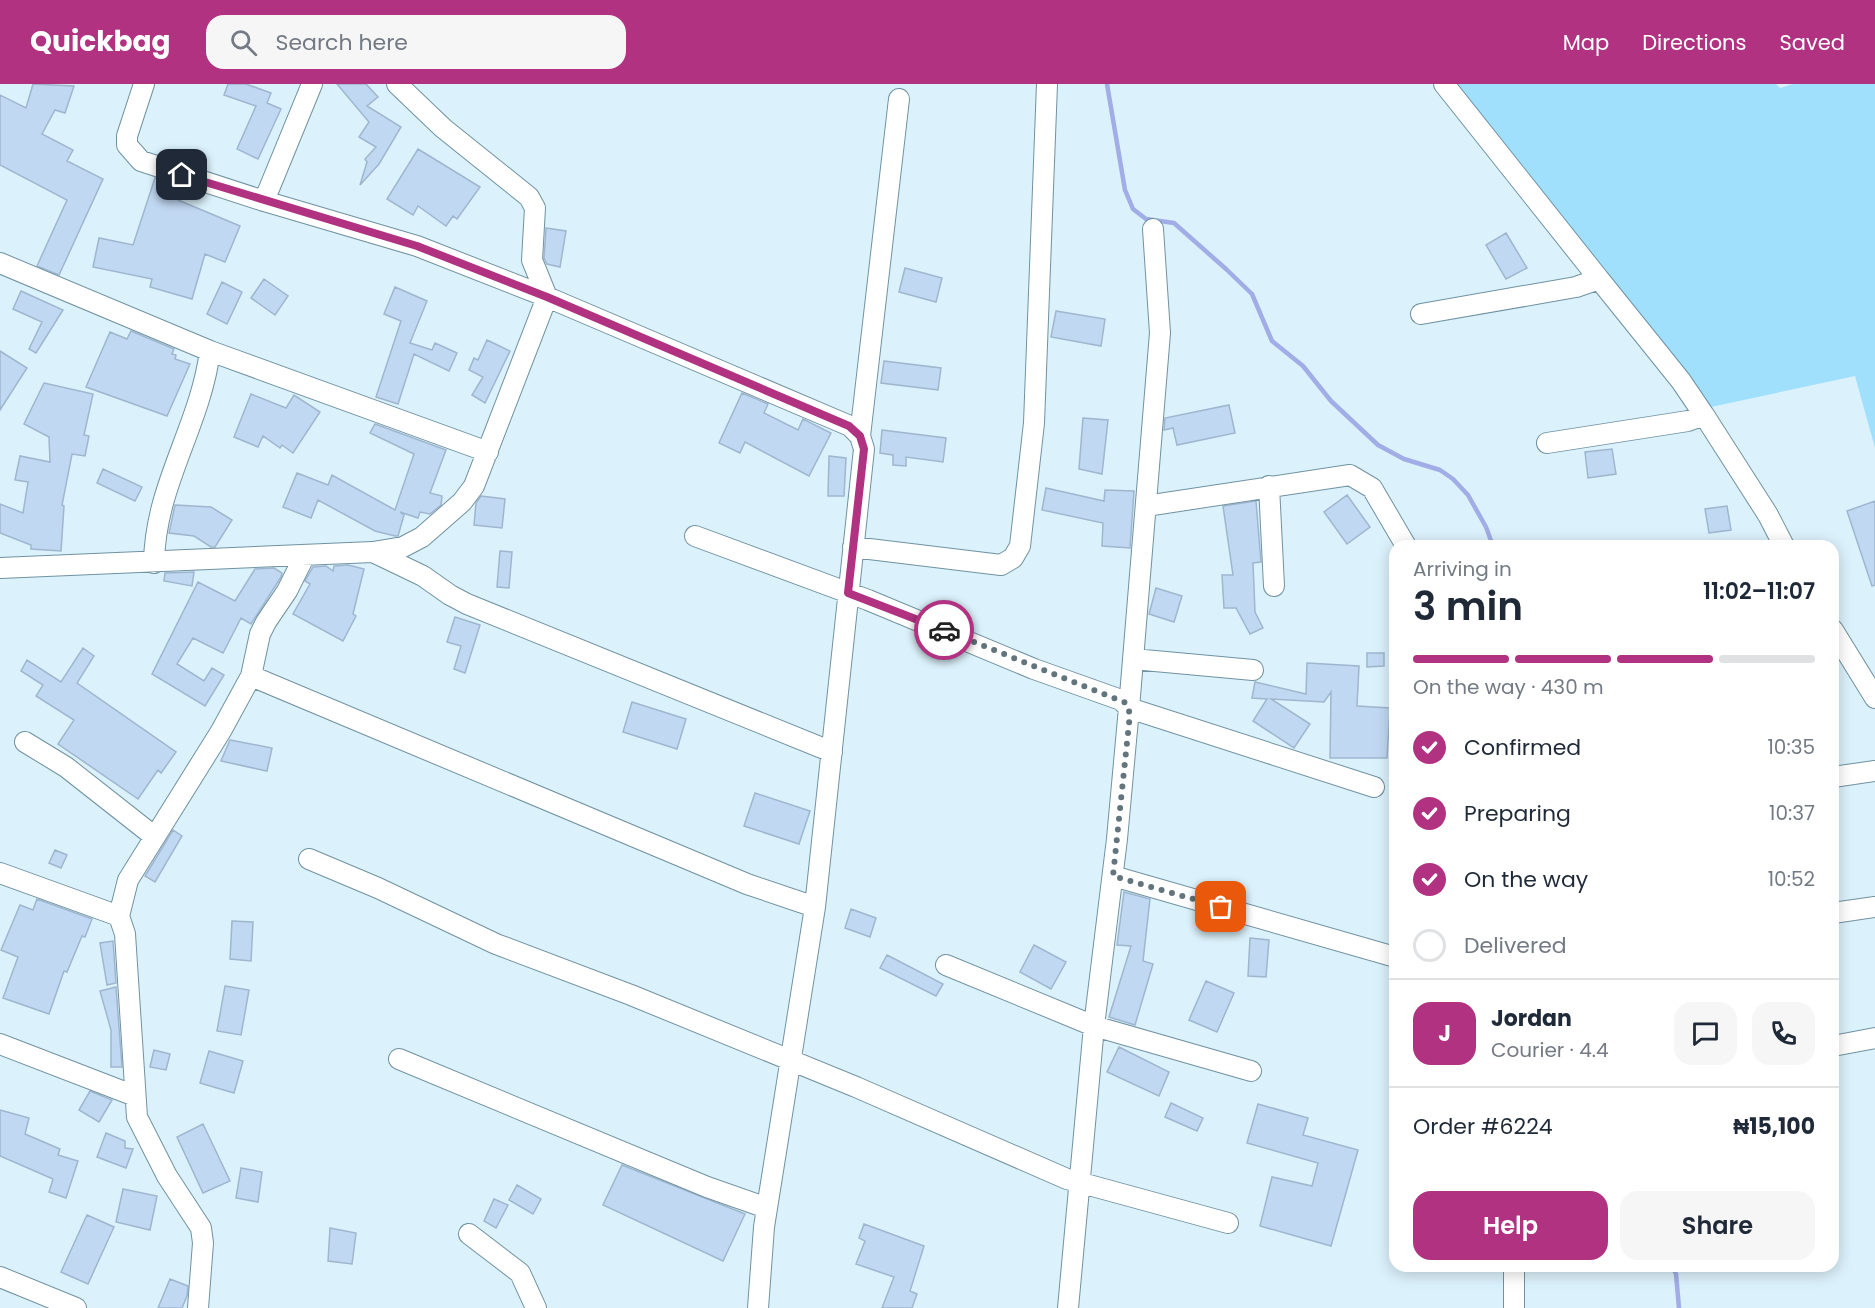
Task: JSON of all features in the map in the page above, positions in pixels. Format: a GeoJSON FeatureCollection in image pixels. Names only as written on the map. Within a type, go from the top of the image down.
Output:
{"type":"FeatureCollection","features":[{"type":"Feature","properties":{"kind":"street"},"geometry":{"type":"LineString","coordinates":[[144,84],[127,136],[132,153],[141,161],[264,201],[417,246],[547,297],[849,426],[860,436]]}},
{"type":"Feature","properties":{"kind":"street"},"geometry":{"type":"LineString","coordinates":[[264,201],[312,84]]}},
{"type":"Feature","properties":{"kind":"street"},"geometry":{"type":"LineString","coordinates":[[0,568],[154,563],[373,552],[403,548],[422,537],[462,502],[474,486],[547,297],[532,260],[536,221],[532,201],[443,128],[397,84]]}},
{"type":"Feature","properties":{"kind":"street"},"geometry":{"type":"LineString","coordinates":[[853,547],[1000,565],[1013,558],[1020,546],[1034,423],[1047,84]]}},
{"type":"Feature","properties":{"kind":"street"},"geometry":{"type":"LineString","coordinates":[[1444,84],[1681,381],[1768,515],[1781,540]]}},
{"type":"Feature","properties":{"kind":"street"},"geometry":{"type":"LineString","coordinates":[[758,1308],[767,1208],[815,907],[864,449],[860,436],[898,99]]}},
{"type":"Feature","properties":{"kind":"street"},"geometry":{"type":"LineString","coordinates":[[1068,1308],[1094,1026],[1113,876],[1129,708],[1160,333],[1153,229]]}},
{"type":"Feature","properties":{"kind":"street"},"geometry":{"type":"LineString","coordinates":[[0,263],[210,351],[488,452]]}},
{"type":"Feature","properties":{"kind":"street"},"geometry":{"type":"LineString","coordinates":[[1421,314],[1576,287],[1599,279]]}},
{"type":"Feature","properties":{"kind":"street"},"geometry":{"type":"LineString","coordinates":[[154,563],[154,532],[160,508],[207,377],[210,351]]}},
{"type":"Feature","properties":{"kind":"street"},"geometry":{"type":"LineString","coordinates":[[1547,443],[1688,421],[1704,415]]}},
{"type":"Feature","properties":{"kind":"street"},"geometry":{"type":"LineString","coordinates":[[1146,506],[1350,475],[1372,488],[1402,540]]}},
{"type":"Feature","properties":{"kind":"street"},"geometry":{"type":"LineString","coordinates":[[1269,486],[1274,586]]}},
{"type":"Feature","properties":{"kind":"street"},"geometry":{"type":"LineString","coordinates":[[695,536],[1121,700],[1129,708],[1374,788]]}},
{"type":"Feature","properties":{"kind":"street"},"geometry":{"type":"LineString","coordinates":[[373,552],[423,576],[467,604],[832,752]]}},
{"type":"Feature","properties":{"kind":"street"},"geometry":{"type":"LineString","coordinates":[[198,1308],[201,1228],[151,1147],[137,1117],[129,975],[125,933],[119,916],[128,880],[192,781],[251,676],[260,634],[305,555]]}},
{"type":"Feature","properties":{"kind":"street"},"geometry":{"type":"LineString","coordinates":[[1839,640],[1875,698]]}},
{"type":"Feature","properties":{"kind":"street"},"geometry":{"type":"LineString","coordinates":[[1133,659],[1253,670]]}},
{"type":"Feature","properties":{"kind":"street"},"geometry":{"type":"LineString","coordinates":[[251,676],[747,884],[815,907]]}},
{"type":"Feature","properties":{"kind":"street"},"geometry":{"type":"LineString","coordinates":[[25,742],[66,767],[155,837]]}},
{"type":"Feature","properties":{"kind":"street"},"geometry":{"type":"LineString","coordinates":[[1839,776],[1875,771]]}},
{"type":"Feature","properties":{"kind":"street"},"geometry":{"type":"LineString","coordinates":[[309,859],[378,888],[496,944],[790,1060],[1081,1183],[1228,1223]]}},
{"type":"Feature","properties":{"kind":"street"},"geometry":{"type":"LineString","coordinates":[[0,873],[119,916]]}},
{"type":"Feature","properties":{"kind":"street"},"geometry":{"type":"LineString","coordinates":[[1113,876],[1389,955]]}},
{"type":"Feature","properties":{"kind":"street"},"geometry":{"type":"LineString","coordinates":[[1839,912],[1875,907]]}},
{"type":"Feature","properties":{"kind":"street"},"geometry":{"type":"LineString","coordinates":[[946,965],[1094,1026],[1251,1071]]}},
{"type":"Feature","properties":{"kind":"street"},"geometry":{"type":"LineString","coordinates":[[1839,1045],[1875,1038]]}},
{"type":"Feature","properties":{"kind":"street"},"geometry":{"type":"LineString","coordinates":[[0,1044],[135,1096]]}},
{"type":"Feature","properties":{"kind":"street"},"geometry":{"type":"LineString","coordinates":[[399,1059],[707,1187],[767,1208]]}},
{"type":"Feature","properties":{"kind":"street"},"geometry":{"type":"LineString","coordinates":[[469,1234],[520,1273],[536,1308]]}},
{"type":"Feature","properties":{"kind":"street"},"geometry":{"type":"LineString","coordinates":[[1514,1272],[1514,1308]]}},
{"type":"Feature","properties":{"kind":"street"},"geometry":{"type":"LineString","coordinates":[[0,1277],[76,1308]]}},
{"type":"Feature","properties":{"kind":"shaded area"},"geometry":{"type":"Polygon","coordinates":[[[1446,84],[1776,84],[1780,88],[1793,84],[1875,84],[1875,448],[1855,376],[1711,407],[1701,399],[1446,84]]]}},
{"type":"Feature","properties":{"kind":"building"},"geometry":{"type":"Polygon","coordinates":[[[33,84],[74,86],[65,113],[55,110],[42,134],[73,150],[67,161],[103,179],[59,275],[37,266],[67,200],[0,165],[0,95],[26,108],[33,84]]]}},
{"type":"Feature","properties":{"kind":"building"},"geometry":{"type":"Polygon","coordinates":[[[228,84],[246,84],[271,93],[267,103],[281,109],[258,159],[237,149],[256,106],[224,95],[228,84]]]}},
{"type":"Feature","properties":{"kind":"building"},"geometry":{"type":"Polygon","coordinates":[[[337,84],[366,84],[378,97],[367,106],[401,127],[379,164],[360,185],[367,162],[365,159],[376,147],[359,137],[369,122],[337,84]]]}},
{"type":"Feature","properties":{"kind":"building"},"geometry":{"type":"Polygon","coordinates":[[[418,149],[480,187],[457,219],[453,216],[446,226],[418,206],[413,215],[387,199],[418,149]]]}},
{"type":"Feature","properties":{"kind":"building"},"geometry":{"type":"Polygon","coordinates":[[[155,178],[182,187],[178,200],[240,226],[225,262],[205,254],[192,299],[150,287],[152,279],[93,267],[99,238],[133,245],[155,178]]]}},
{"type":"Feature","properties":{"kind":"building"},"geometry":{"type":"Polygon","coordinates":[[[546,228],[566,231],[560,267],[547,264],[544,258],[546,228]]]}},
{"type":"Feature","properties":{"kind":"building"},"geometry":{"type":"Polygon","coordinates":[[[1506,233],[1527,268],[1506,279],[1486,245],[1506,233]]]}},
{"type":"Feature","properties":{"kind":"building"},"geometry":{"type":"Polygon","coordinates":[[[905,268],[942,278],[936,302],[899,292],[905,268]]]}},
{"type":"Feature","properties":{"kind":"building"},"geometry":{"type":"Polygon","coordinates":[[[264,279],[288,296],[275,315],[251,298],[264,279]]]}},
{"type":"Feature","properties":{"kind":"building"},"geometry":{"type":"Polygon","coordinates":[[[222,282],[242,292],[227,324],[207,314],[222,282]]]}},
{"type":"Feature","properties":{"kind":"building"},"geometry":{"type":"Polygon","coordinates":[[[395,287],[427,301],[410,343],[432,350],[435,343],[457,353],[449,371],[414,354],[398,404],[376,397],[401,321],[384,314],[395,287]]]}},
{"type":"Feature","properties":{"kind":"building"},"geometry":{"type":"Polygon","coordinates":[[[21,291],[63,310],[36,353],[29,349],[42,322],[13,309],[21,291]]]}},
{"type":"Feature","properties":{"kind":"building"},"geometry":{"type":"Polygon","coordinates":[[[1056,311],[1105,319],[1101,346],[1051,337],[1056,311]]]}},
{"type":"Feature","properties":{"kind":"building"},"geometry":{"type":"Polygon","coordinates":[[[131,331],[174,349],[172,354],[176,355],[175,359],[190,364],[167,416],[86,387],[110,332],[127,339],[131,331]]]}},
{"type":"Feature","properties":{"kind":"building"},"geometry":{"type":"Polygon","coordinates":[[[487,340],[510,351],[485,403],[472,395],[483,377],[469,370],[474,358],[478,360],[487,340]]]}},
{"type":"Feature","properties":{"kind":"building"},"geometry":{"type":"Polygon","coordinates":[[[0,351],[27,368],[0,410],[0,351]]]}},
{"type":"Feature","properties":{"kind":"building"},"geometry":{"type":"Polygon","coordinates":[[[884,361],[941,368],[938,390],[881,383],[884,361]]]}},
{"type":"Feature","properties":{"kind":"building"},"geometry":{"type":"Polygon","coordinates":[[[44,383],[93,394],[84,435],[89,436],[85,456],[72,454],[62,505],[64,506],[61,551],[31,549],[31,545],[0,533],[0,504],[23,513],[28,482],[15,480],[20,456],[50,462],[49,437],[24,424],[44,383]]]}},
{"type":"Feature","properties":{"kind":"building"},"geometry":{"type":"Polygon","coordinates":[[[742,393],[768,404],[764,413],[798,430],[803,419],[831,433],[809,476],[745,442],[740,453],[719,443],[742,393]]]}},
{"type":"Feature","properties":{"kind":"building"},"geometry":{"type":"Polygon","coordinates":[[[251,394],[286,408],[294,395],[320,412],[293,453],[282,445],[280,448],[263,436],[258,447],[234,437],[251,394]]]}},
{"type":"Feature","properties":{"kind":"building"},"geometry":{"type":"Polygon","coordinates":[[[1229,405],[1235,433],[1177,445],[1173,428],[1164,430],[1165,418],[1229,405]]]}},
{"type":"Feature","properties":{"kind":"building"},"geometry":{"type":"Polygon","coordinates":[[[1083,418],[1108,420],[1102,474],[1079,469],[1083,418]]]}},
{"type":"Feature","properties":{"kind":"building"},"geometry":{"type":"Polygon","coordinates":[[[375,424],[446,450],[430,493],[442,496],[441,505],[430,514],[420,512],[418,518],[400,512],[404,515],[398,536],[375,531],[318,500],[311,518],[283,507],[297,473],[328,485],[332,475],[395,510],[414,454],[370,433],[375,424]]]}},
{"type":"Feature","properties":{"kind":"building"},"geometry":{"type":"Polygon","coordinates":[[[882,430],[946,438],[943,462],[906,457],[906,466],[893,465],[893,455],[880,453],[882,430]]]}},
{"type":"Feature","properties":{"kind":"building"},"geometry":{"type":"Polygon","coordinates":[[[1612,449],[1616,474],[1588,478],[1585,452],[1612,449]]]}},
{"type":"Feature","properties":{"kind":"building"},"geometry":{"type":"Polygon","coordinates":[[[829,456],[846,458],[844,496],[828,496],[829,456]]]}},
{"type":"Feature","properties":{"kind":"building"},"geometry":{"type":"Polygon","coordinates":[[[103,469],[142,487],[135,501],[97,483],[103,469]]]}},
{"type":"Feature","properties":{"kind":"building"},"geometry":{"type":"Polygon","coordinates":[[[1046,488],[1104,501],[1105,490],[1134,491],[1130,548],[1102,546],[1103,523],[1042,510],[1046,488]]]}},
{"type":"Feature","properties":{"kind":"building"},"geometry":{"type":"Polygon","coordinates":[[[1347,495],[1370,527],[1347,544],[1324,512],[1347,495]]]}},
{"type":"Feature","properties":{"kind":"building"},"geometry":{"type":"Polygon","coordinates":[[[481,496],[505,499],[502,528],[474,525],[476,503],[481,496]]]}},
{"type":"Feature","properties":{"kind":"building"},"geometry":{"type":"Polygon","coordinates":[[[1256,501],[1261,562],[1253,563],[1255,612],[1263,628],[1250,634],[1236,608],[1224,608],[1222,575],[1233,575],[1223,506],[1256,501]]]}},
{"type":"Feature","properties":{"kind":"building"},"geometry":{"type":"Polygon","coordinates":[[[1875,501],[1875,585],[1872,586],[1847,511],[1875,501]]]}},
{"type":"Feature","properties":{"kind":"building"},"geometry":{"type":"Polygon","coordinates":[[[175,505],[211,507],[232,520],[215,547],[211,547],[194,536],[169,533],[175,505]]]}},
{"type":"Feature","properties":{"kind":"building"},"geometry":{"type":"Polygon","coordinates":[[[1727,506],[1731,530],[1709,533],[1705,509],[1727,506]]]}},
{"type":"Feature","properties":{"kind":"building"},"geometry":{"type":"Polygon","coordinates":[[[500,551],[512,552],[509,588],[497,587],[500,551]]]}},
{"type":"Feature","properties":{"kind":"building"},"geometry":{"type":"Polygon","coordinates":[[[348,565],[364,569],[353,614],[356,616],[343,641],[293,614],[310,584],[305,581],[313,567],[326,566],[333,571],[334,566],[348,565]]]}},
{"type":"Feature","properties":{"kind":"building"},"geometry":{"type":"Polygon","coordinates":[[[274,568],[282,573],[281,577],[251,624],[241,618],[223,653],[193,638],[177,664],[204,681],[212,668],[224,675],[205,706],[152,674],[198,582],[235,601],[255,569],[274,568]]]}},
{"type":"Feature","properties":{"kind":"building"},"geometry":{"type":"Polygon","coordinates":[[[194,572],[192,586],[164,581],[165,573],[194,572]]]}},
{"type":"Feature","properties":{"kind":"building"},"geometry":{"type":"Polygon","coordinates":[[[1156,588],[1182,596],[1174,622],[1149,614],[1156,588]]]}},
{"type":"Feature","properties":{"kind":"building"},"geometry":{"type":"Polygon","coordinates":[[[455,617],[480,625],[465,673],[454,669],[461,646],[447,642],[455,617]]]}},
{"type":"Feature","properties":{"kind":"building"},"geometry":{"type":"Polygon","coordinates":[[[83,648],[94,656],[77,683],[176,752],[161,773],[158,770],[138,799],[58,744],[74,720],[36,696],[43,685],[21,671],[27,660],[61,682],[83,648]]]}},
{"type":"Feature","properties":{"kind":"building"},"geometry":{"type":"Polygon","coordinates":[[[1367,653],[1384,653],[1384,666],[1367,667],[1367,653]]]}},
{"type":"Feature","properties":{"kind":"building"},"geometry":{"type":"Polygon","coordinates":[[[1307,663],[1359,666],[1357,706],[1389,708],[1387,758],[1330,758],[1331,692],[1324,702],[1271,699],[1310,724],[1294,748],[1253,721],[1267,699],[1252,698],[1255,682],[1306,694],[1307,663]]]}},
{"type":"Feature","properties":{"kind":"building"},"geometry":{"type":"Polygon","coordinates":[[[632,702],[686,719],[677,749],[623,732],[632,702]]]}},
{"type":"Feature","properties":{"kind":"building"},"geometry":{"type":"Polygon","coordinates":[[[230,740],[272,748],[267,771],[221,761],[230,740]]]}},
{"type":"Feature","properties":{"kind":"building"},"geometry":{"type":"Polygon","coordinates":[[[755,793],[810,811],[799,844],[744,826],[755,793]]]}},
{"type":"Feature","properties":{"kind":"building"},"geometry":{"type":"Polygon","coordinates":[[[173,830],[182,836],[155,882],[145,876],[173,830]]]}},
{"type":"Feature","properties":{"kind":"building"},"geometry":{"type":"Polygon","coordinates":[[[55,850],[67,855],[61,868],[49,863],[55,850]]]}},
{"type":"Feature","properties":{"kind":"building"},"geometry":{"type":"Polygon","coordinates":[[[1124,892],[1150,899],[1143,961],[1153,964],[1135,1025],[1109,1017],[1131,946],[1117,945],[1124,892]]]}},
{"type":"Feature","properties":{"kind":"building"},"geometry":{"type":"Polygon","coordinates":[[[37,899],[92,919],[67,972],[64,971],[49,1014],[3,998],[18,957],[1,950],[20,905],[33,910],[37,899]]]}},
{"type":"Feature","properties":{"kind":"building"},"geometry":{"type":"Polygon","coordinates":[[[851,909],[876,918],[870,937],[845,928],[851,909]]]}},
{"type":"Feature","properties":{"kind":"building"},"geometry":{"type":"Polygon","coordinates":[[[232,921],[253,922],[251,961],[230,959],[232,921]]]}},
{"type":"Feature","properties":{"kind":"building"},"geometry":{"type":"Polygon","coordinates":[[[1250,938],[1269,940],[1266,977],[1248,976],[1250,938]]]}},
{"type":"Feature","properties":{"kind":"building"},"geometry":{"type":"Polygon","coordinates":[[[113,941],[116,983],[107,985],[100,943],[113,941]]]}},
{"type":"Feature","properties":{"kind":"building"},"geometry":{"type":"Polygon","coordinates":[[[1034,945],[1066,962],[1051,989],[1020,972],[1034,945]]]}},
{"type":"Feature","properties":{"kind":"building"},"geometry":{"type":"Polygon","coordinates":[[[887,955],[943,984],[936,996],[880,968],[887,955]]]}},
{"type":"Feature","properties":{"kind":"building"},"geometry":{"type":"Polygon","coordinates":[[[1206,981],[1234,993],[1217,1032],[1189,1020],[1206,981]]]}},
{"type":"Feature","properties":{"kind":"building"},"geometry":{"type":"Polygon","coordinates":[[[225,986],[249,990],[241,1035],[217,1031],[225,986]]]}},
{"type":"Feature","properties":{"kind":"building"},"geometry":{"type":"Polygon","coordinates":[[[116,987],[122,1067],[111,1067],[111,1030],[100,991],[116,987]]]}},
{"type":"Feature","properties":{"kind":"building"},"geometry":{"type":"Polygon","coordinates":[[[1119,1047],[1169,1072],[1159,1096],[1107,1072],[1119,1047]]]}},
{"type":"Feature","properties":{"kind":"building"},"geometry":{"type":"Polygon","coordinates":[[[154,1050],[170,1054],[166,1070],[150,1067],[154,1050]]]}},
{"type":"Feature","properties":{"kind":"building"},"geometry":{"type":"Polygon","coordinates":[[[209,1051],[243,1061],[234,1093],[200,1083],[209,1051]]]}},
{"type":"Feature","properties":{"kind":"building"},"geometry":{"type":"Polygon","coordinates":[[[90,1091],[112,1100],[99,1122],[79,1110],[90,1091]]]}},
{"type":"Feature","properties":{"kind":"building"},"geometry":{"type":"Polygon","coordinates":[[[1171,1103],[1203,1118],[1197,1131],[1165,1117],[1171,1103]]]}},
{"type":"Feature","properties":{"kind":"building"},"geometry":{"type":"Polygon","coordinates":[[[1258,1104],[1308,1118],[1303,1135],[1358,1150],[1331,1246],[1260,1226],[1272,1177],[1312,1186],[1318,1163],[1247,1143],[1258,1104]]]}},
{"type":"Feature","properties":{"kind":"building"},"geometry":{"type":"Polygon","coordinates":[[[0,1110],[29,1118],[25,1134],[60,1149],[58,1155],[78,1161],[66,1198],[49,1192],[53,1179],[0,1156],[0,1110]]]}},
{"type":"Feature","properties":{"kind":"building"},"geometry":{"type":"Polygon","coordinates":[[[203,1124],[230,1181],[203,1193],[177,1137],[203,1124]]]}},
{"type":"Feature","properties":{"kind":"building"},"geometry":{"type":"Polygon","coordinates":[[[106,1133],[125,1141],[125,1148],[133,1149],[126,1168],[97,1157],[106,1133]]]}},
{"type":"Feature","properties":{"kind":"building"},"geometry":{"type":"Polygon","coordinates":[[[622,1165],[745,1214],[723,1261],[603,1205],[622,1165]]]}},
{"type":"Feature","properties":{"kind":"building"},"geometry":{"type":"Polygon","coordinates":[[[241,1168],[262,1172],[258,1202],[236,1198],[241,1168]]]}},
{"type":"Feature","properties":{"kind":"building"},"geometry":{"type":"Polygon","coordinates":[[[517,1185],[541,1199],[533,1214],[509,1200],[517,1185]]]}},
{"type":"Feature","properties":{"kind":"building"},"geometry":{"type":"Polygon","coordinates":[[[123,1189],[157,1196],[150,1230],[116,1222],[123,1189]]]}},
{"type":"Feature","properties":{"kind":"building"},"geometry":{"type":"Polygon","coordinates":[[[494,1199],[508,1205],[496,1228],[484,1221],[494,1199]]]}},
{"type":"Feature","properties":{"kind":"building"},"geometry":{"type":"Polygon","coordinates":[[[87,1215],[114,1227],[88,1284],[61,1272],[87,1215]]]}},
{"type":"Feature","properties":{"kind":"building"},"geometry":{"type":"Polygon","coordinates":[[[864,1224],[924,1246],[910,1291],[917,1294],[912,1308],[882,1308],[894,1277],[856,1264],[865,1241],[859,1238],[864,1224]]]}},
{"type":"Feature","properties":{"kind":"building"},"geometry":{"type":"Polygon","coordinates":[[[330,1228],[356,1233],[352,1264],[328,1261],[330,1228]]]}},
{"type":"Feature","properties":{"kind":"building"},"geometry":{"type":"Polygon","coordinates":[[[170,1279],[188,1286],[187,1296],[182,1308],[158,1308],[170,1279]]]}},
{"type":"Feature","properties":{"kind":"waterway"},"geometry":{"type":"LineString","coordinates":[[1107,84],[1125,190],[1133,209],[1146,219],[1174,223],[1252,294],[1272,341],[1303,366],[1331,401],[1378,445],[1404,459],[1440,470],[1453,479],[1468,495],[1491,540]]}},
{"type":"Feature","properties":{"kind":"waterway"},"geometry":{"type":"LineString","coordinates":[[1675,1272],[1679,1308]]}},
{"type":"Feature","properties":{"kind":"way so far"},"geometry":{"type":"LineString","coordinates":[[944,630],[1034,669],[1126,703],[1130,714],[1113,876],[1221,907]]}},
{"type":"Feature","properties":{"kind":"route"},"geometry":{"type":"LineString","coordinates":[[182,175],[417,246],[529,292],[547,297],[849,426],[860,436],[864,449],[848,593],[944,630]]}}]}
